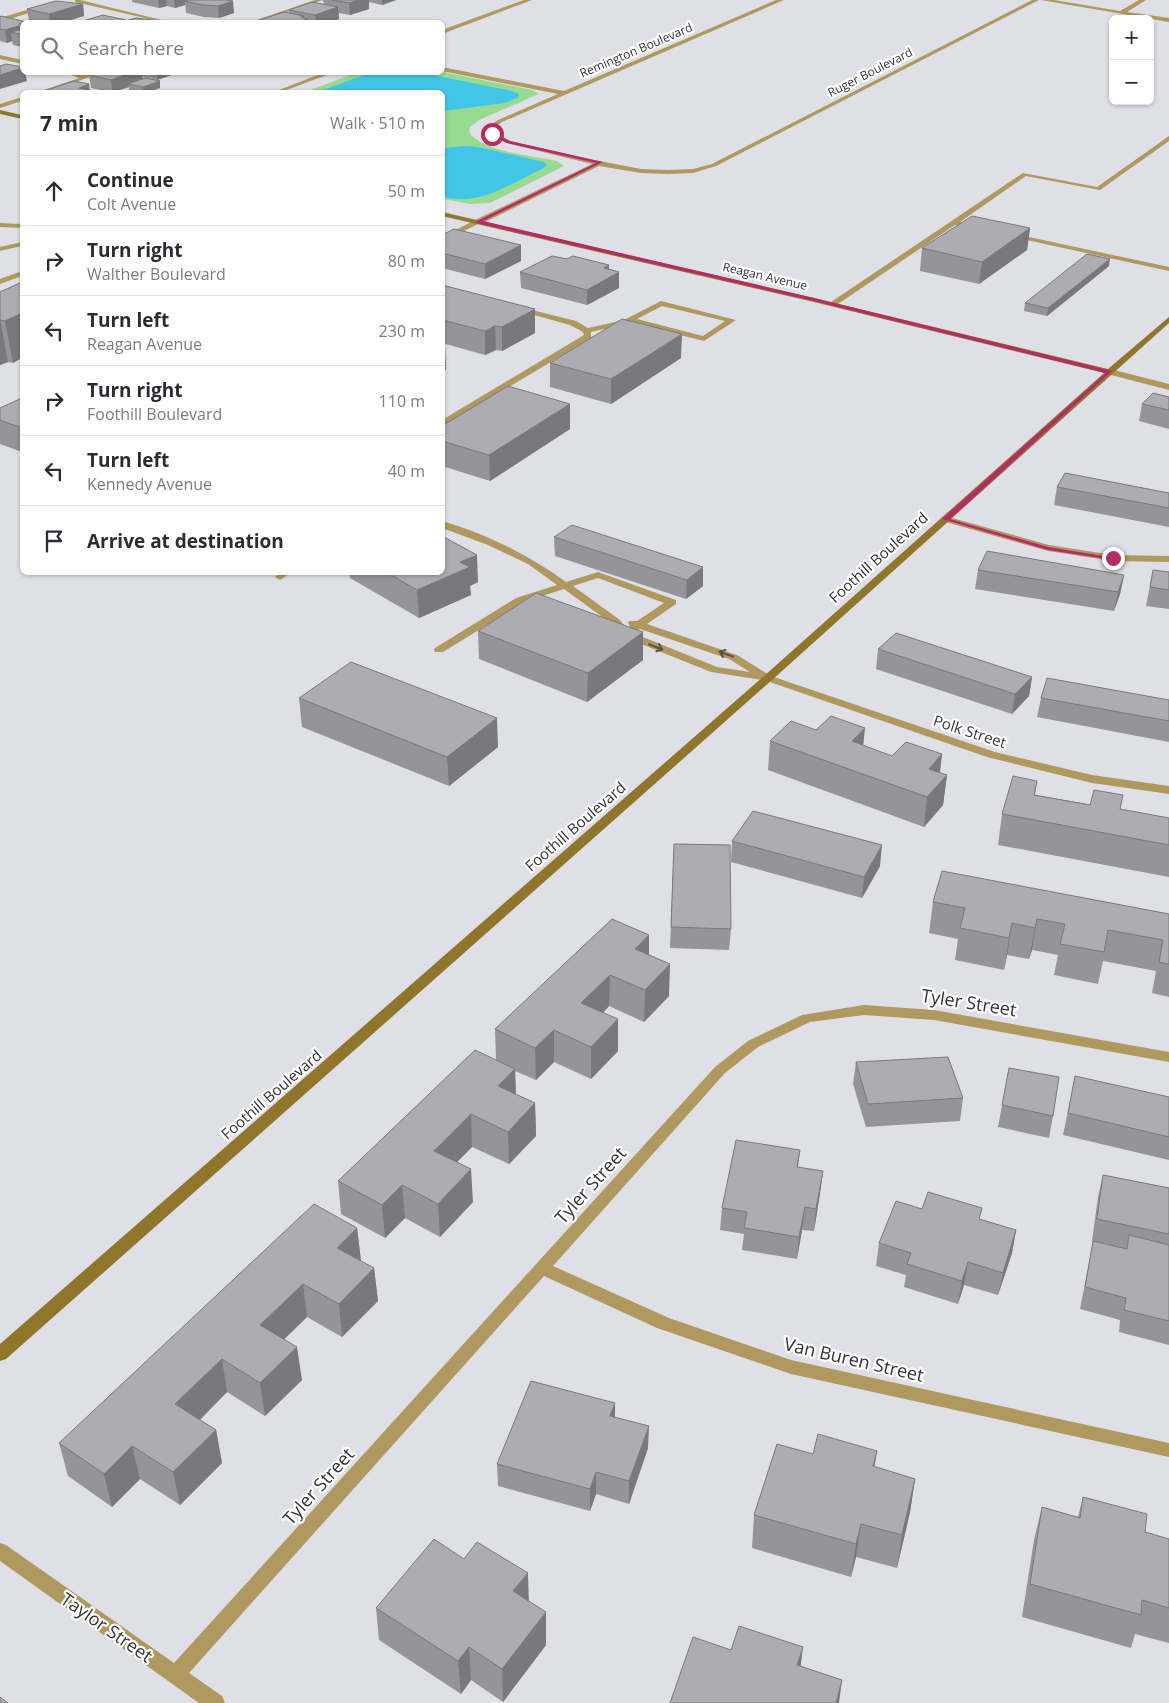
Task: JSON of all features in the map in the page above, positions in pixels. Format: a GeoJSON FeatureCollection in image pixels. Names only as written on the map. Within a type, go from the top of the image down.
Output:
{"type":"FeatureCollection","features":[{"type":"Feature","properties":{"kind":"main road"},"geometry":{"type":"LineString","coordinates":[[0,112],[20,117]]}},
{"type":"Feature","properties":{"kind":"main road","name":"Reagan Avenue"},"geometry":{"type":"LineString","coordinates":[[445,215],[832,304],[1110,372]]}},
{"type":"Feature","properties":{"kind":"main road","name":"Foothill Boulevard"},"geometry":{"type":"LineString","coordinates":[[0,1354],[768,678],[1169,319]]}},
{"type":"Feature","properties":{"kind":"street"},"geometry":{"type":"LineString","coordinates":[[68,3],[85,0]]}},
{"type":"Feature","properties":{"kind":"street"},"geometry":{"type":"LineString","coordinates":[[259,20],[320,0]]}},
{"type":"Feature","properties":{"kind":"street"},"geometry":{"type":"LineString","coordinates":[[445,31],[529,0]]}},
{"type":"Feature","properties":{"kind":"street","name":"Remington Boulevard"},"geometry":{"type":"LineString","coordinates":[[500,121],[781,0]]}},
{"type":"Feature","properties":{"kind":"street","name":"Ruger Boulevard"},"geometry":{"type":"LineString","coordinates":[[500,121],[492,126],[492,134],[497,137],[601,162],[668,174],[693,172],[714,164],[1036,0]]}},
{"type":"Feature","properties":{"kind":"street"},"geometry":{"type":"LineString","coordinates":[[1044,0],[1169,20]]}},
{"type":"Feature","properties":{"kind":"street"},"geometry":{"type":"LineString","coordinates":[[1122,12],[1143,0]]}},
{"type":"Feature","properties":{"kind":"street"},"geometry":{"type":"LineString","coordinates":[[77,1],[158,20]]}},
{"type":"Feature","properties":{"kind":"street"},"geometry":{"type":"LineString","coordinates":[[0,20],[51,6]]}},
{"type":"Feature","properties":{"kind":"street"},"geometry":{"type":"LineString","coordinates":[[0,57],[20,62]]}},
{"type":"Feature","properties":{"kind":"street"},"geometry":{"type":"LineString","coordinates":[[445,70],[565,93]]}},
{"type":"Feature","properties":{"kind":"street"},"geometry":{"type":"LineString","coordinates":[[76,75],[86,78]]}},
{"type":"Feature","properties":{"kind":"street"},"geometry":{"type":"LineString","coordinates":[[47,90],[94,75]]}},
{"type":"Feature","properties":{"kind":"street"},"geometry":{"type":"LineString","coordinates":[[282,90],[324,75]]}},
{"type":"Feature","properties":{"kind":"street"},"geometry":{"type":"LineString","coordinates":[[0,106],[20,100]]}},
{"type":"Feature","properties":{"kind":"street"},"geometry":{"type":"LineString","coordinates":[[832,304],[1025,174],[1098,189],[1169,138]]}},
{"type":"Feature","properties":{"kind":"street"},"geometry":{"type":"LineString","coordinates":[[445,238],[601,162]]}},
{"type":"Feature","properties":{"kind":"street"},"geometry":{"type":"LineString","coordinates":[[1,223],[20,226]]}},
{"type":"Feature","properties":{"kind":"street"},"geometry":{"type":"LineString","coordinates":[[954,223],[982,229]]}},
{"type":"Feature","properties":{"kind":"street"},"geometry":{"type":"LineString","coordinates":[[1002,233],[1169,269]]}},
{"type":"Feature","properties":{"kind":"street"},"geometry":{"type":"LineString","coordinates":[[0,249],[20,244]]}},
{"type":"Feature","properties":{"kind":"street"},"geometry":{"type":"LineString","coordinates":[[0,282],[20,274]]}},
{"type":"Feature","properties":{"kind":"street"},"geometry":{"type":"LineString","coordinates":[[508,305],[573,323],[587,331],[612,327],[630,320],[661,303],[732,320],[704,339],[630,320]]}},
{"type":"Feature","properties":{"kind":"street"},"geometry":{"type":"LineString","coordinates":[[445,422],[583,341],[588,336],[587,331]]}},
{"type":"Feature","properties":{"kind":"street","name":"Reagan Avenue"},"geometry":{"type":"LineString","coordinates":[[1110,372],[1169,386]]}},
{"type":"Feature","properties":{"kind":"street"},"geometry":{"type":"LineString","coordinates":[[945,519],[1048,548],[1113,558],[1169,559]]}},
{"type":"Feature","properties":{"kind":"street"},"geometry":{"type":"LineString","coordinates":[[445,525],[492,543],[532,562],[616,622],[625,634],[715,670],[768,678]]}},
{"type":"Feature","properties":{"kind":"street"},"geometry":{"type":"LineString","coordinates":[[439,650],[484,620],[520,600],[598,575],[672,602],[625,634]]}},
{"type":"Feature","properties":{"kind":"street"},"geometry":{"type":"LineString","coordinates":[[616,622],[640,624],[733,657],[768,678]]}},
{"type":"Feature","properties":{"kind":"street","name":"Polk Street"},"geometry":{"type":"LineString","coordinates":[[768,678],[991,755],[1092,779],[1169,790]]}},
{"type":"Feature","properties":{"kind":"street","name":"Tyler Street"},"geometry":{"type":"LineString","coordinates":[[175,1675],[720,1070],[753,1044],[807,1018],[864,1010],[934,1015],[1169,1057]]}},
{"type":"Feature","properties":{"kind":"street","name":"Van Buren Street"},"geometry":{"type":"LineString","coordinates":[[542,1268],[663,1323],[790,1367],[1169,1450]]}},
{"type":"Feature","properties":{"kind":"street","name":"Taylor Street"},"geometry":{"type":"LineString","coordinates":[[0,1551],[215,1703]]}},
{"type":"Feature","properties":{"kind":"green space"},"geometry":{"type":"Polygon","coordinates":[[[445,72],[533,90],[539,94],[479,120],[470,127],[469,132],[475,139],[484,144],[509,152],[557,161],[564,166],[490,203],[470,204],[445,199],[445,90],[310,90],[350,75],[445,75],[445,72]]]}},
{"type":"Feature","properties":{"kind":"water"},"geometry":{"type":"Polygon","coordinates":[[[364,75],[432,75],[512,91],[519,94],[519,97],[505,103],[445,111],[445,90],[323,90],[364,75]]]}},
{"type":"Feature","properties":{"kind":"water"},"geometry":{"type":"Polygon","coordinates":[[[478,147],[544,162],[547,165],[506,187],[482,196],[470,199],[445,197],[445,148],[478,147]]]}},
{"type":"Feature","properties":{"kind":"building"},"geometry":{"type":"Polygon","coordinates":[[[332,0],[359,0],[349,3],[332,0]]]}},
{"type":"Feature","properties":{"kind":"building"},"geometry":{"type":"Polygon","coordinates":[[[56,1],[83,4],[49,14],[27,9],[56,1]]]}},
{"type":"Feature","properties":{"kind":"building"},"geometry":{"type":"Polygon","coordinates":[[[185,1],[233,1],[218,6],[185,1]]]}},
{"type":"Feature","properties":{"kind":"building"},"geometry":{"type":"Polygon","coordinates":[[[312,2],[338,7],[315,15],[289,10],[312,2]]]}},
{"type":"Feature","properties":{"kind":"building"},"geometry":{"type":"Polygon","coordinates":[[[284,12],[304,16],[301,17],[308,19],[304,20],[260,20],[284,12]]]}},
{"type":"Feature","properties":{"kind":"building"},"geometry":{"type":"Polygon","coordinates":[[[103,15],[126,20],[86,20],[103,15]]]}},
{"type":"Feature","properties":{"kind":"building"},"geometry":{"type":"Polygon","coordinates":[[[0,17],[20,20],[20,26],[5,30],[0,29],[0,17]]]}},
{"type":"Feature","properties":{"kind":"building"},"geometry":{"type":"Polygon","coordinates":[[[136,18],[152,20],[128,20],[136,18]]]}},
{"type":"Feature","properties":{"kind":"building"},"geometry":{"type":"Polygon","coordinates":[[[20,30],[20,34],[11,32],[20,30]]]}},
{"type":"Feature","properties":{"kind":"building"},"geometry":{"type":"Polygon","coordinates":[[[6,64],[20,67],[20,69],[0,75],[0,66],[6,64]]]}},
{"type":"Feature","properties":{"kind":"building"},"geometry":{"type":"Polygon","coordinates":[[[89,75],[124,75],[111,80],[89,75]]]}},
{"type":"Feature","properties":{"kind":"building"},"geometry":{"type":"Polygon","coordinates":[[[145,78],[160,81],[143,87],[128,84],[145,78]]]}},
{"type":"Feature","properties":{"kind":"building"},"geometry":{"type":"Polygon","coordinates":[[[74,81],[89,84],[79,88],[88,90],[47,90],[74,81]]]}},
{"type":"Feature","properties":{"kind":"building"},"geometry":{"type":"Polygon","coordinates":[[[972,216],[1030,228],[982,262],[922,248],[972,216]]]}},
{"type":"Feature","properties":{"kind":"building"},"geometry":{"type":"Polygon","coordinates":[[[454,229],[521,245],[485,264],[445,254],[445,234],[454,229]]]}},
{"type":"Feature","properties":{"kind":"building"},"geometry":{"type":"Polygon","coordinates":[[[1087,254],[1110,259],[1048,308],[1025,303],[1087,254]]]}},
{"type":"Feature","properties":{"kind":"building"},"geometry":{"type":"Polygon","coordinates":[[[552,256],[567,259],[573,256],[609,265],[604,268],[619,272],[587,290],[520,272],[552,256]]]}},
{"type":"Feature","properties":{"kind":"building"},"geometry":{"type":"Polygon","coordinates":[[[20,283],[20,314],[5,321],[0,320],[0,292],[20,283]]]}},
{"type":"Feature","properties":{"kind":"building"},"geometry":{"type":"Polygon","coordinates":[[[445,286],[535,309],[502,327],[495,326],[485,331],[445,321],[445,286]]]}},
{"type":"Feature","properties":{"kind":"building"},"geometry":{"type":"Polygon","coordinates":[[[622,319],[682,334],[611,379],[550,363],[622,319]]]}},
{"type":"Feature","properties":{"kind":"building"},"geometry":{"type":"Polygon","coordinates":[[[508,386],[570,404],[489,455],[445,442],[445,424],[508,386]]]}},
{"type":"Feature","properties":{"kind":"building"},"geometry":{"type":"Polygon","coordinates":[[[1153,393],[1169,397],[1169,410],[1142,404],[1153,393]]]}},
{"type":"Feature","properties":{"kind":"building"},"geometry":{"type":"Polygon","coordinates":[[[20,399],[20,427],[0,420],[0,408],[20,399]]]}},
{"type":"Feature","properties":{"kind":"building"},"geometry":{"type":"Polygon","coordinates":[[[1065,473],[1169,493],[1169,508],[1057,487],[1065,473]]]}},
{"type":"Feature","properties":{"kind":"building"},"geometry":{"type":"Polygon","coordinates":[[[572,525],[703,567],[687,580],[554,537],[572,525]]]}},
{"type":"Feature","properties":{"kind":"building"},"geometry":{"type":"Polygon","coordinates":[[[445,538],[477,555],[460,562],[470,567],[417,590],[391,575],[445,575],[445,538]]]}},
{"type":"Feature","properties":{"kind":"building"},"geometry":{"type":"Polygon","coordinates":[[[987,551],[1124,575],[1118,592],[978,570],[987,551]]]}},
{"type":"Feature","properties":{"kind":"building"},"geometry":{"type":"Polygon","coordinates":[[[1153,570],[1169,572],[1169,590],[1150,587],[1153,570]]]}},
{"type":"Feature","properties":{"kind":"building"},"geometry":{"type":"Polygon","coordinates":[[[536,593],[643,632],[588,673],[478,631],[536,593]]]}},
{"type":"Feature","properties":{"kind":"building"},"geometry":{"type":"Polygon","coordinates":[[[896,633],[1032,677],[1015,694],[878,649],[896,633]]]}},
{"type":"Feature","properties":{"kind":"building"},"geometry":{"type":"Polygon","coordinates":[[[351,662],[497,718],[447,757],[299,698],[351,662]]]}},
{"type":"Feature","properties":{"kind":"building"},"geometry":{"type":"Polygon","coordinates":[[[1047,678],[1169,700],[1169,721],[1041,698],[1047,678]]]}},
{"type":"Feature","properties":{"kind":"building"},"geometry":{"type":"Polygon","coordinates":[[[831,716],[865,728],[852,741],[892,756],[906,742],[942,754],[929,769],[947,775],[927,797],[770,741],[791,721],[816,730],[831,716]]]}},
{"type":"Feature","properties":{"kind":"building"},"geometry":{"type":"Polygon","coordinates":[[[1013,776],[1037,781],[1034,795],[1090,805],[1094,790],[1123,795],[1120,809],[1169,818],[1169,845],[1002,814],[1013,776]]]}},
{"type":"Feature","properties":{"kind":"building"},"geometry":{"type":"Polygon","coordinates":[[[753,811],[882,845],[864,877],[732,841],[753,811]]]}},
{"type":"Feature","properties":{"kind":"building"},"geometry":{"type":"Polygon","coordinates":[[[674,844],[730,845],[731,929],[671,927],[674,844]]]}},
{"type":"Feature","properties":{"kind":"building"},"geometry":{"type":"Polygon","coordinates":[[[942,871],[1169,914],[1169,964],[1159,962],[1163,940],[1108,930],[1104,952],[1060,944],[1065,924],[1037,919],[1035,928],[1012,923],[1009,938],[960,928],[965,908],[933,902],[942,871]]]}},
{"type":"Feature","properties":{"kind":"building"},"geometry":{"type":"Polygon","coordinates":[[[612,919],[649,935],[635,949],[670,964],[645,990],[610,975],[581,1003],[618,1019],[591,1047],[554,1030],[535,1048],[495,1029],[612,919]]]}},
{"type":"Feature","properties":{"kind":"building"},"geometry":{"type":"Polygon","coordinates":[[[475,1050],[515,1069],[498,1086],[535,1103],[508,1132],[471,1114],[434,1151],[471,1169],[438,1204],[402,1185],[382,1205],[338,1181],[475,1050]]]}},
{"type":"Feature","properties":{"kind":"building"},"geometry":{"type":"Polygon","coordinates":[[[948,1057],[963,1098],[868,1104],[856,1062],[948,1057]]]}},
{"type":"Feature","properties":{"kind":"building"},"geometry":{"type":"Polygon","coordinates":[[[1009,1068],[1059,1077],[1053,1116],[1002,1105],[1009,1068]]]}},
{"type":"Feature","properties":{"kind":"building"},"geometry":{"type":"Polygon","coordinates":[[[1075,1076],[1169,1097],[1169,1137],[1068,1113],[1075,1076]]]}},
{"type":"Feature","properties":{"kind":"building"},"geometry":{"type":"Polygon","coordinates":[[[736,1140],[800,1150],[797,1167],[823,1171],[816,1209],[805,1207],[799,1237],[744,1228],[747,1212],[722,1208],[736,1140]]]}},
{"type":"Feature","properties":{"kind":"building"},"geometry":{"type":"Polygon","coordinates":[[[1103,1175],[1169,1188],[1169,1234],[1097,1219],[1103,1175]]]}},
{"type":"Feature","properties":{"kind":"building"},"geometry":{"type":"Polygon","coordinates":[[[928,1192],[982,1208],[979,1219],[1016,1230],[1003,1273],[968,1262],[962,1281],[907,1264],[911,1253],[879,1243],[896,1201],[922,1209],[928,1192]]]}},
{"type":"Feature","properties":{"kind":"building"},"geometry":{"type":"Polygon","coordinates":[[[314,1204],[357,1228],[337,1248],[374,1268],[339,1304],[303,1284],[260,1325],[297,1347],[260,1383],[222,1359],[175,1404],[216,1430],[173,1472],[132,1446],[104,1474],[59,1443],[314,1204]]]}},
{"type":"Feature","properties":{"kind":"building"},"geometry":{"type":"Polygon","coordinates":[[[1129,1235],[1169,1245],[1169,1321],[1124,1310],[1126,1298],[1085,1287],[1093,1241],[1127,1249],[1129,1235]]]}},
{"type":"Feature","properties":{"kind":"building"},"geometry":{"type":"Polygon","coordinates":[[[531,1381],[615,1403],[610,1416],[649,1426],[629,1481],[596,1472],[590,1489],[497,1464],[531,1381]]]}},
{"type":"Feature","properties":{"kind":"building"},"geometry":{"type":"Polygon","coordinates":[[[818,1434],[877,1451],[873,1466],[915,1479],[902,1535],[861,1524],[856,1544],[754,1515],[777,1444],[813,1454],[818,1434]]]}},
{"type":"Feature","properties":{"kind":"building"},"geometry":{"type":"Polygon","coordinates":[[[1083,1497],[1147,1514],[1145,1532],[1169,1539],[1169,1608],[1142,1600],[1141,1615],[1030,1584],[1042,1507],[1080,1518],[1083,1497]]]}},
{"type":"Feature","properties":{"kind":"building"},"geometry":{"type":"Polygon","coordinates":[[[434,1539],[464,1559],[477,1542],[528,1573],[513,1591],[546,1612],[502,1669],[469,1647],[458,1661],[376,1608],[434,1539]]]}},
{"type":"Feature","properties":{"kind":"building"},"geometry":{"type":"Polygon","coordinates":[[[739,1626],[803,1647],[797,1665],[842,1680],[836,1703],[670,1703],[693,1637],[731,1650],[739,1626]]]}},
{"type":"Feature","properties":{"kind":"building"},"geometry":{"type":"Polygon","coordinates":[[[0,1697],[8,1703],[0,1703],[0,1697]]]}},
{"type":"Feature","properties":{"kind":"route"},"geometry":{"type":"LineString","coordinates":[[492,134],[508,142],[601,162],[478,222],[814,300],[1110,372],[945,519],[1048,548],[1113,558]]}}]}
